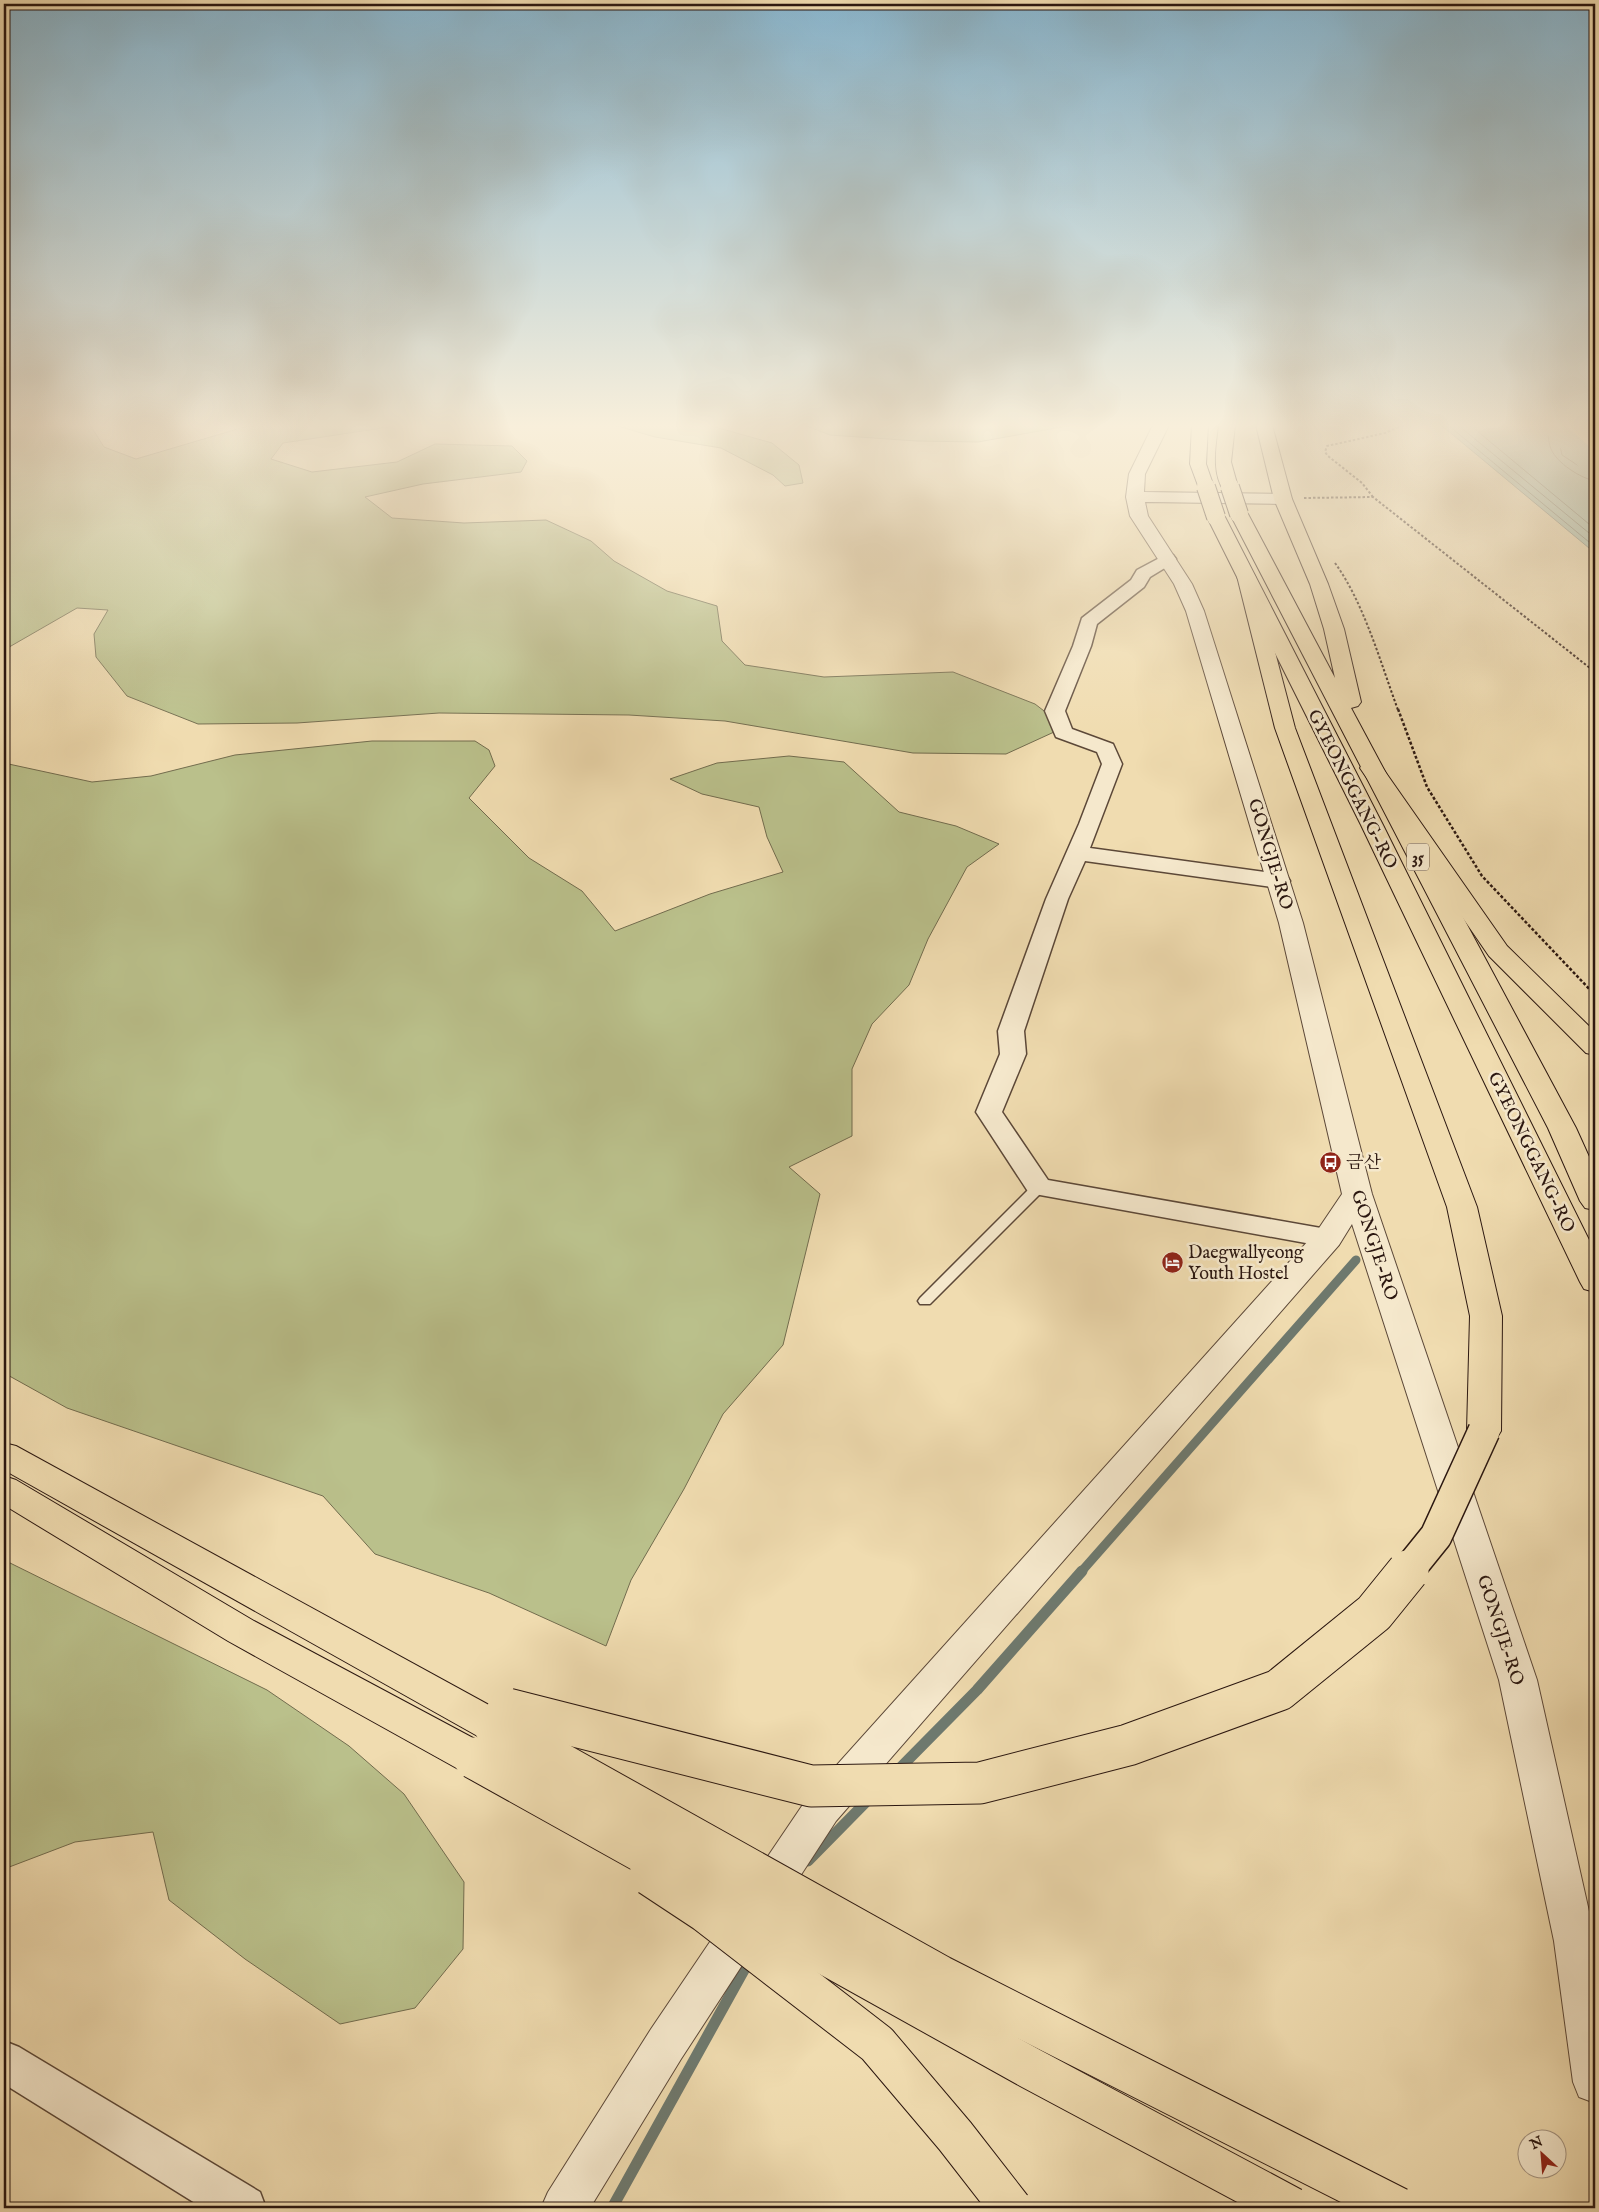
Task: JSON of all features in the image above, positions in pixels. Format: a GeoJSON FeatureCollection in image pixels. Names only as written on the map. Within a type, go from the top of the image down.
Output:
{"type":"FeatureCollection","features":[{"type":"Feature","properties":{"kind":"highway","name":"GYEONGGANG-RO"},"geometry":{"type":"LineString","coordinates":[[1232,528],[1246,576],[1372,825],[1595,1282]]}},
{"type":"Feature","properties":{"kind":"highway","name":"GYEONGGANG-RO"},"geometry":{"type":"LineString","coordinates":[[1235,528],[1367,757],[1562,1128],[1595,1200]]}},
{"type":"Feature","properties":{"kind":"highway"},"geometry":{"type":"LineString","coordinates":[[1295,528],[1319,584],[1331,620],[1367,757],[1444,875],[1498,951],[1595,1047]]}},
{"type":"Feature","properties":{"kind":"highway"},"geometry":{"type":"LineString","coordinates":[[492,1732],[811,1786],[980,1783],[1128,1745],[1279,1690],[1374,1613],[1436,1536],[1484,1431],[1486,1316],[1462,1207],[1285,728],[1246,576]]}},
{"type":"Feature","properties":{"kind":"highway"},"geometry":{"type":"LineString","coordinates":[[4,1455],[330,1636],[492,1732],[1030,2068],[1292,2208]]}},
{"type":"Feature","properties":{"kind":"highway"},"geometry":{"type":"LineString","coordinates":[[4,1489],[241,1631],[492,1732],[940,1976],[1398,2208]]}},
{"type":"Feature","properties":{"kind":"highway"},"geometry":{"type":"LineString","coordinates":[[492,1732],[706,1912],[877,2044],[955,2136],[1011,2208]]}},
{"type":"Feature","properties":{"kind":"street","name":"GONGJE-RO"},"geometry":{"type":"LineString","coordinates":[[1147,528],[1183,584],[1195,611],[1292,923],[1357,1194],[1518,1680],[1575,1941],[1595,2082]]}},
{"type":"Feature","properties":{"kind":"street"},"geometry":{"type":"LineString","coordinates":[[1167,559],[1143,574],[1138,583],[1088,622],[1082,646],[1055,711],[1063,733],[1106,748],[1112,764],[1057,898],[1011,1031],[1013,1054],[989,1112],[1039,1187],[1328,1238]]}},
{"type":"Feature","properties":{"kind":"street"},"geometry":{"type":"LineString","coordinates":[[1077,853],[1279,881]]}},
{"type":"Feature","properties":{"kind":"street"},"geometry":{"type":"LineString","coordinates":[[564,2208],[666,2044],[822,1809],[1328,1238],[1357,1194]]}},
{"type":"Feature","properties":{"kind":"street"},"geometry":{"type":"LineString","coordinates":[[4,2061],[244,2208]]}},
{"type":"Feature","properties":{"kind":"lane"},"geometry":{"type":"LineString","coordinates":[[925,1301],[1039,1187]]}},
{"type":"Feature","properties":{"kind":"path"},"geometry":{"type":"LineString","coordinates":[[1413,528],[1595,672]]}},
{"type":"Feature","properties":{"kind":"path"},"geometry":{"type":"LineString","coordinates":[[1331,559],[1343,574],[1370,633],[1426,787],[1482,876],[1595,995]]}},
{"type":"Feature","properties":{"kind":"green space"},"geometry":{"type":"Polygon","coordinates":[[[4,528],[564,528],[591,541],[614,561],[667,591],[717,606],[722,641],[745,665],[824,677],[953,672],[1035,704],[1065,727],[1006,754],[913,753],[725,721],[629,715],[439,713],[297,723],[198,724],[127,696],[96,657],[94,634],[108,610],[77,608],[4,650],[4,528]]]}},
{"type":"Feature","properties":{"kind":"green space"},"geometry":{"type":"Polygon","coordinates":[[[372,741],[475,741],[489,750],[495,766],[469,798],[529,858],[582,891],[615,931],[710,894],[783,872],[767,837],[759,807],[702,794],[670,779],[717,763],[789,756],[844,762],[899,812],[956,826],[999,844],[967,867],[928,939],[909,985],[872,1024],[852,1069],[852,1136],[789,1167],[820,1194],[783,1345],[723,1414],[684,1489],[631,1580],[606,1646],[489,1593],[375,1554],[323,1496],[67,1408],[4,1373],[4,763],[92,782],[151,776],[235,755],[372,741]]]}},
{"type":"Feature","properties":{"kind":"green space"},"geometry":{"type":"Polygon","coordinates":[[[4,1560],[267,1690],[349,1746],[404,1794],[464,1882],[463,1949],[415,2008],[340,2024],[245,1959],[169,1900],[153,1832],[75,1842],[4,1869],[4,1560]]]}},
{"type":"Feature","properties":{"kind":"water"},"geometry":{"type":"Polygon","coordinates":[[[1565,528],[1595,528],[1595,553],[1565,528]]]}},
{"type":"Feature","properties":{"kind":"waterway"},"geometry":{"type":"LineString","coordinates":[[1081,1572],[1356,1260]]}},
{"type":"Feature","properties":{"kind":"waterway"},"geometry":{"type":"LineString","coordinates":[[898,1770],[977,1690],[1082,1571]]}},
{"type":"Feature","properties":{"kind":"waterway"},"geometry":{"type":"LineString","coordinates":[[808,1861],[869,1799]]}},
{"type":"Feature","properties":{"kind":"waterway"},"geometry":{"type":"LineString","coordinates":[[612,2208],[749,1961]]}},
{"type":"Feature","properties":{"kind":"place","name":"금산"},"geometry":{"type":"Point","coordinates":[1330,1162]}},
{"type":"Feature","properties":{"kind":"place","name":"Daegwallyeong Youth Hostel"},"geometry":{"type":"Point","coordinates":[1172,1262]}}]}
